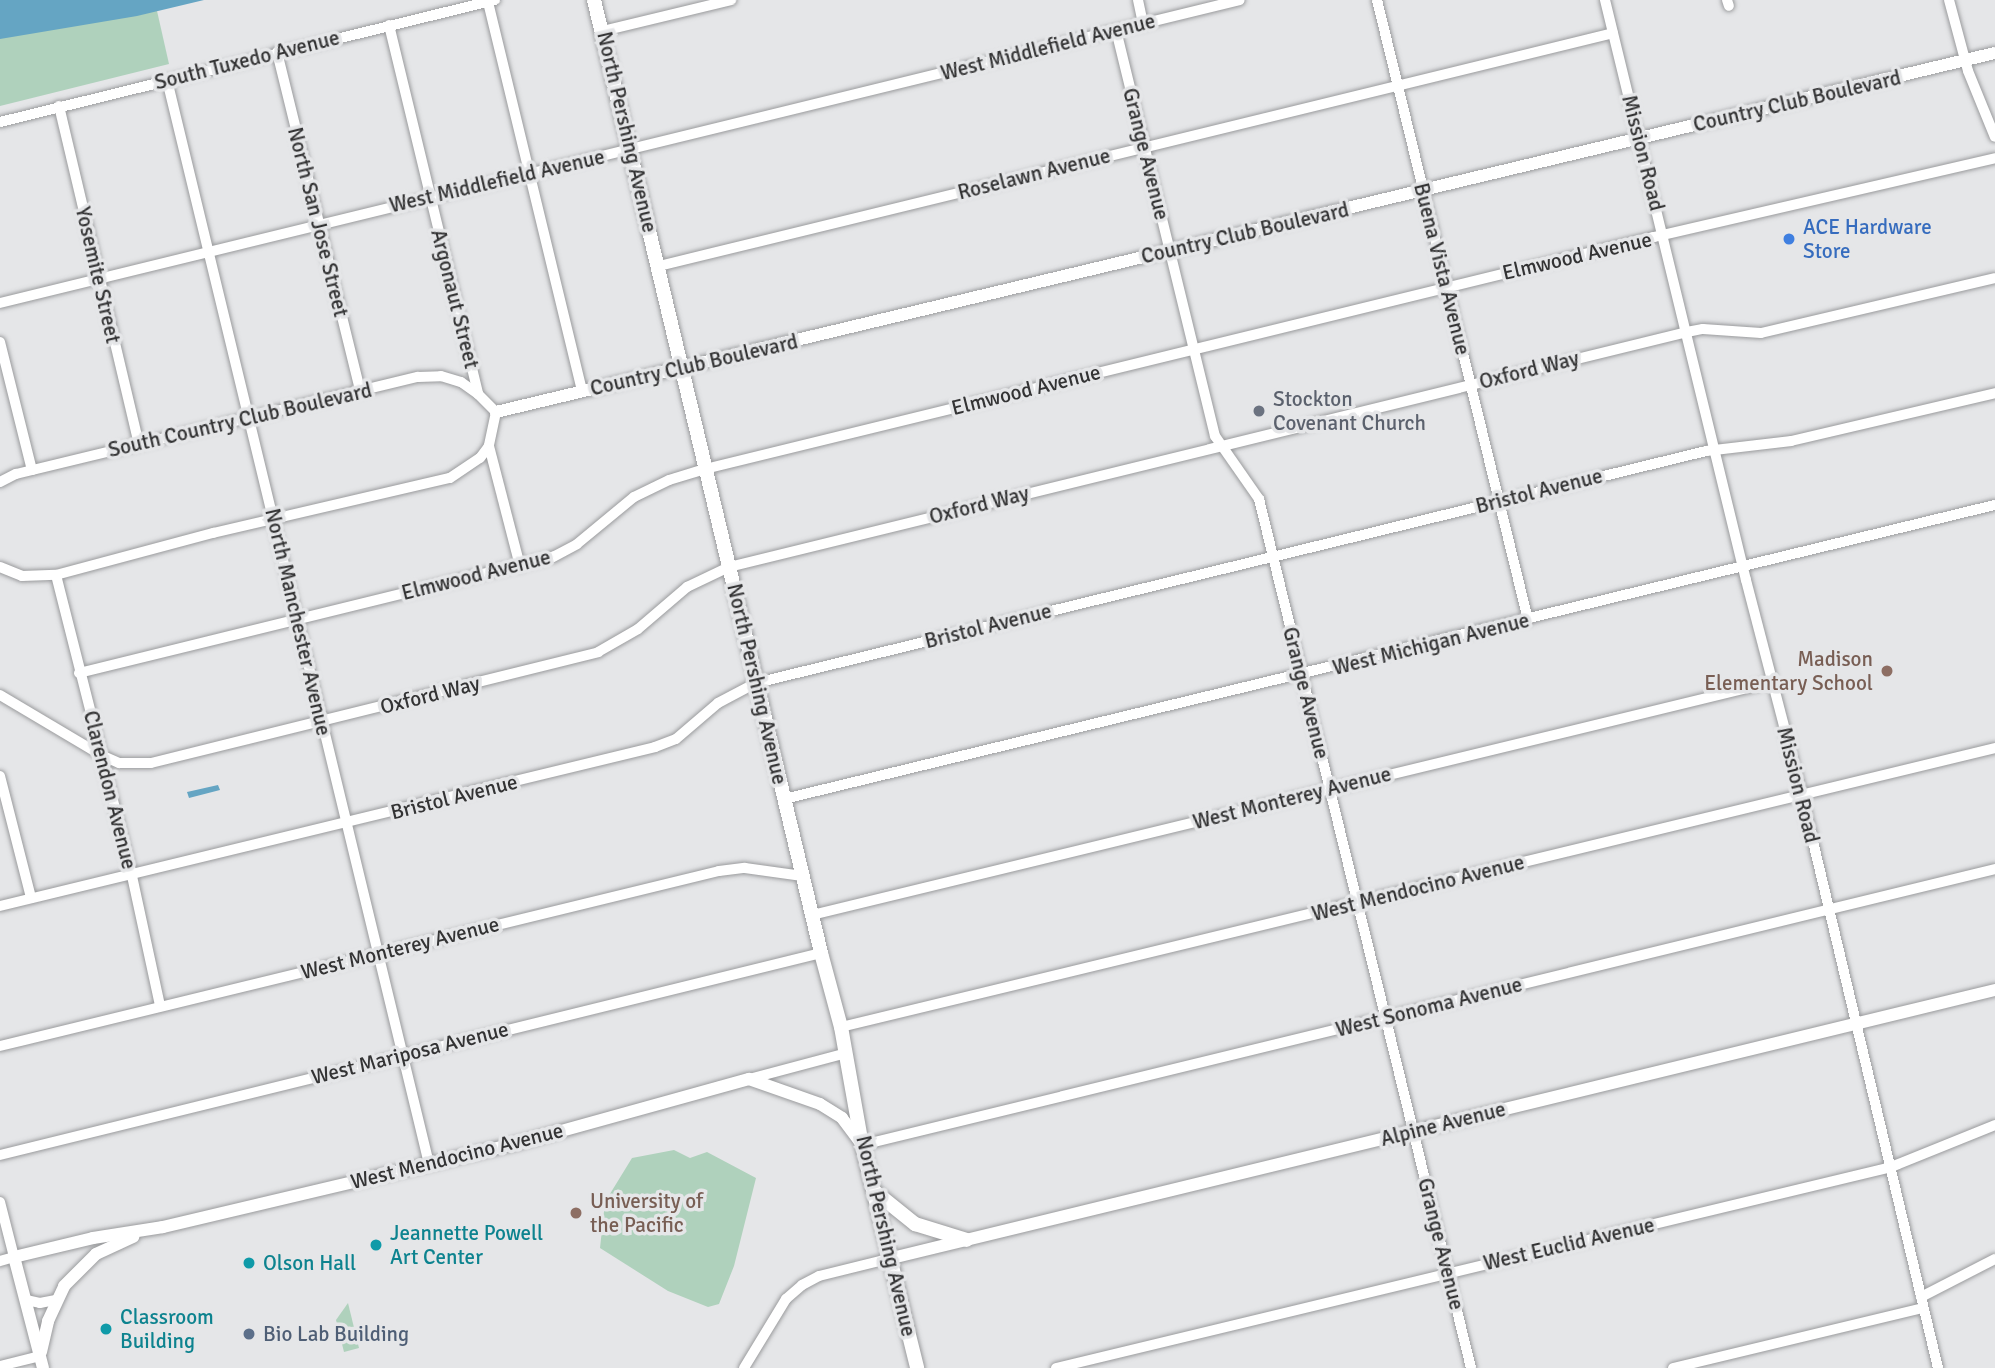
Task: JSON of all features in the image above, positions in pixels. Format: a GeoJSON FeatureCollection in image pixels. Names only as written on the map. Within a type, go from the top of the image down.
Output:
{"type":"FeatureCollection","features":[{"type":"Feature","properties":{"kind":"main road","name":"North Pershing Avenue"},"geometry":{"type":"LineString","coordinates":[[594,0],[802,876],[841,1027],[862,1145],[917,1368]]}},
{"type":"Feature","properties":{"kind":"main road"},"geometry":{"type":"LineString","coordinates":[[874,1191],[915,1224],[967,1240]]}},
{"type":"Feature","properties":{"kind":"street"},"geometry":{"type":"LineString","coordinates":[[603,31],[731,0]]}},
{"type":"Feature","properties":{"kind":"street"},"geometry":{"type":"LineString","coordinates":[[1138,0],[1143,23]]}},
{"type":"Feature","properties":{"kind":"street","name":"West Middlefield Avenue"},"geometry":{"type":"LineString","coordinates":[[0,303],[1240,0]]}},
{"type":"Feature","properties":{"kind":"street","name":"Buena Vista Avenue"},"geometry":{"type":"LineString","coordinates":[[1377,0],[1528,620]]}},
{"type":"Feature","properties":{"kind":"street","name":"Mission Road"},"geometry":{"type":"LineString","coordinates":[[1605,0],[1743,566],[1802,795],[1938,1368]]}},
{"type":"Feature","properties":{"kind":"street"},"geometry":{"type":"LineString","coordinates":[[1949,0],[1965,61],[1995,137]]}},
{"type":"Feature","properties":{"kind":"street"},"geometry":{"type":"LineString","coordinates":[[492,1],[529,173],[582,392]]}},
{"type":"Feature","properties":{"kind":"street","name":"South Tuxedo Avenue"},"geometry":{"type":"LineString","coordinates":[[0,122],[492,1]]}},
{"type":"Feature","properties":{"kind":"street","name":"Argonaut Street"},"geometry":{"type":"LineString","coordinates":[[390,25],[478,394],[496,412]]}},
{"type":"Feature","properties":{"kind":"street","name":"Grange Avenue"},"geometry":{"type":"LineString","coordinates":[[1116,30],[1215,436],[1259,499],[1471,1368]]}},
{"type":"Feature","properties":{"kind":"street","name":"Roselawn Avenue"},"geometry":{"type":"LineString","coordinates":[[659,266],[1613,33]]}},
{"type":"Feature","properties":{"kind":"street","name":"North San Jose Street"},"geometry":{"type":"LineString","coordinates":[[277,52],[360,391]]}},
{"type":"Feature","properties":{"kind":"street","name":"Country Club Boulevard"},"geometry":{"type":"LineString","coordinates":[[496,412],[1995,53]]}},
{"type":"Feature","properties":{"kind":"street","name":"North Manchester Avenue"},"geometry":{"type":"LineString","coordinates":[[167,80],[429,1164]]}},
{"type":"Feature","properties":{"kind":"street","name":"Yosemite Street"},"geometry":{"type":"LineString","coordinates":[[59,107],[139,444]]}},
{"type":"Feature","properties":{"kind":"street","name":"Elmwood Avenue"},"geometry":{"type":"LineString","coordinates":[[79,673],[520,566],[562,553],[634,497],[669,480],[705,469],[1447,287],[1995,158]]}},
{"type":"Feature","properties":{"kind":"street","name":"Oxford Way"},"geometry":{"type":"LineString","coordinates":[[0,695],[101,755],[119,763],[151,763],[598,652],[638,629],[687,587],[729,567],[1687,332],[1703,330],[1761,333],[1995,278]]}},
{"type":"Feature","properties":{"kind":"street"},"geometry":{"type":"LineString","coordinates":[[0,342],[32,470]]}},
{"type":"Feature","properties":{"kind":"street","name":"South Country Club Boulevard"},"geometry":{"type":"LineString","coordinates":[[0,482],[32,470],[418,377],[441,376],[461,382],[478,394]]}},
{"type":"Feature","properties":{"kind":"street","name":"Bristol Avenue"},"geometry":{"type":"LineString","coordinates":[[0,906],[663,745],[688,730],[718,703],[757,683],[1716,449],[1791,441],[1995,393]]}},
{"type":"Feature","properties":{"kind":"street"},"geometry":{"type":"LineString","coordinates":[[0,567],[22,576],[56,575],[450,478],[480,458],[489,446],[496,412]]}},
{"type":"Feature","properties":{"kind":"street"},"geometry":{"type":"LineString","coordinates":[[489,446],[520,566]]}},
{"type":"Feature","properties":{"kind":"street","name":"West Michigan Avenue"},"geometry":{"type":"LineString","coordinates":[[784,799],[1302,676],[1995,505]]}},
{"type":"Feature","properties":{"kind":"street","name":"Clarendon Avenue"},"geometry":{"type":"LineString","coordinates":[[56,575],[131,876],[160,1006]]}},
{"type":"Feature","properties":{"kind":"street","name":"West Monterey Avenue"},"geometry":{"type":"LineString","coordinates":[[812,915],[1772,682]]}},
{"type":"Feature","properties":{"kind":"street","name":"West Mendocino Avenue"},"geometry":{"type":"LineString","coordinates":[[841,1027],[1995,748]]}},
{"type":"Feature","properties":{"kind":"street"},"geometry":{"type":"LineString","coordinates":[[0,776],[32,898]]}},
{"type":"Feature","properties":{"kind":"street","name":"West Monterey Avenue"},"geometry":{"type":"LineString","coordinates":[[0,1046],[730,869],[802,876]]}},
{"type":"Feature","properties":{"kind":"street","name":"West Sonoma Avenue"},"geometry":{"type":"LineString","coordinates":[[862,1145],[1995,869]]}},
{"type":"Feature","properties":{"kind":"street","name":"West Mariposa Avenue"},"geometry":{"type":"LineString","coordinates":[[0,1155],[821,953]]}},
{"type":"Feature","properties":{"kind":"street","name":"Alpine Avenue"},"geometry":{"type":"LineString","coordinates":[[892,1258],[1995,990]]}},
{"type":"Feature","properties":{"kind":"street","name":"West Mendocino Avenue"},"geometry":{"type":"LineString","coordinates":[[0,1261],[93,1238],[163,1227],[429,1164],[847,1053]]}},
{"type":"Feature","properties":{"kind":"street"},"geometry":{"type":"LineString","coordinates":[[748,1080],[820,1104],[842,1118],[862,1145]]}},
{"type":"Feature","properties":{"kind":"street","name":"West Euclid Avenue"},"geometry":{"type":"LineString","coordinates":[[1056,1368],[1891,1167],[1995,1125]]}},
{"type":"Feature","properties":{"kind":"street"},"geometry":{"type":"LineString","coordinates":[[0,1202],[42,1362],[0,1366]]}},
{"type":"Feature","properties":{"kind":"street","name":"West Mendocino Avenue"},"geometry":{"type":"LineString","coordinates":[[42,1362],[56,1300],[71,1278],[96,1254],[113,1244],[163,1227]]}},
{"type":"Feature","properties":{"kind":"street"},"geometry":{"type":"LineString","coordinates":[[744,1368],[786,1299],[802,1285],[819,1276],[892,1258]]}},
{"type":"Feature","properties":{"kind":"street"},"geometry":{"type":"LineString","coordinates":[[1673,1368],[1922,1303],[1995,1259]]}},
{"type":"Feature","properties":{"kind":"street"},"geometry":{"type":"LineString","coordinates":[[26,1300],[40,1303],[56,1300]]}},
{"type":"Feature","properties":{"kind":"green space"},"geometry":{"type":"Polygon","coordinates":[[[0,0],[155,2],[169,64],[0,106],[0,0]]]}},
{"type":"Feature","properties":{"kind":"green space"},"geometry":{"type":"Polygon","coordinates":[[[674,1150],[690,1158],[707,1152],[756,1178],[734,1266],[719,1304],[708,1307],[668,1291],[600,1248],[605,1202],[632,1158],[674,1150]]]}},
{"type":"Feature","properties":{"kind":"green space"},"geometry":{"type":"Polygon","coordinates":[[[348,1303],[359,1348],[344,1352],[336,1320],[348,1303]]]}},
{"type":"Feature","properties":{"kind":"water"},"geometry":{"type":"Polygon","coordinates":[[[0,0],[204,0],[137,16],[0,39],[0,0]]]}},
{"type":"Feature","properties":{"kind":"water"},"geometry":{"type":"Polygon","coordinates":[[[218,785],[220,790],[189,798],[187,792],[218,785]]]}},
{"type":"Feature","properties":{"kind":"place","name":"ACE Hardware Store"},"geometry":{"type":"Point","coordinates":[1789,239]}},
{"type":"Feature","properties":{"kind":"place","name":"Stockton Covenant Church"},"geometry":{"type":"Point","coordinates":[1259,411]}},
{"type":"Feature","properties":{"kind":"place","name":"Madison Elementary School"},"geometry":{"type":"Point","coordinates":[1887,671]}},
{"type":"Feature","properties":{"kind":"place","name":"University of the Pacific"},"geometry":{"type":"Point","coordinates":[576,1213]}},
{"type":"Feature","properties":{"kind":"place","name":"Jeannette Powell Art Center"},"geometry":{"type":"Point","coordinates":[376,1245]}},
{"type":"Feature","properties":{"kind":"place","name":"Olson Hall"},"geometry":{"type":"Point","coordinates":[249,1263]}},
{"type":"Feature","properties":{"kind":"place","name":"Classroom Building"},"geometry":{"type":"Point","coordinates":[106,1329]}},
{"type":"Feature","properties":{"kind":"place","name":"Bio Lab Building"},"geometry":{"type":"Point","coordinates":[249,1334]}}]}
